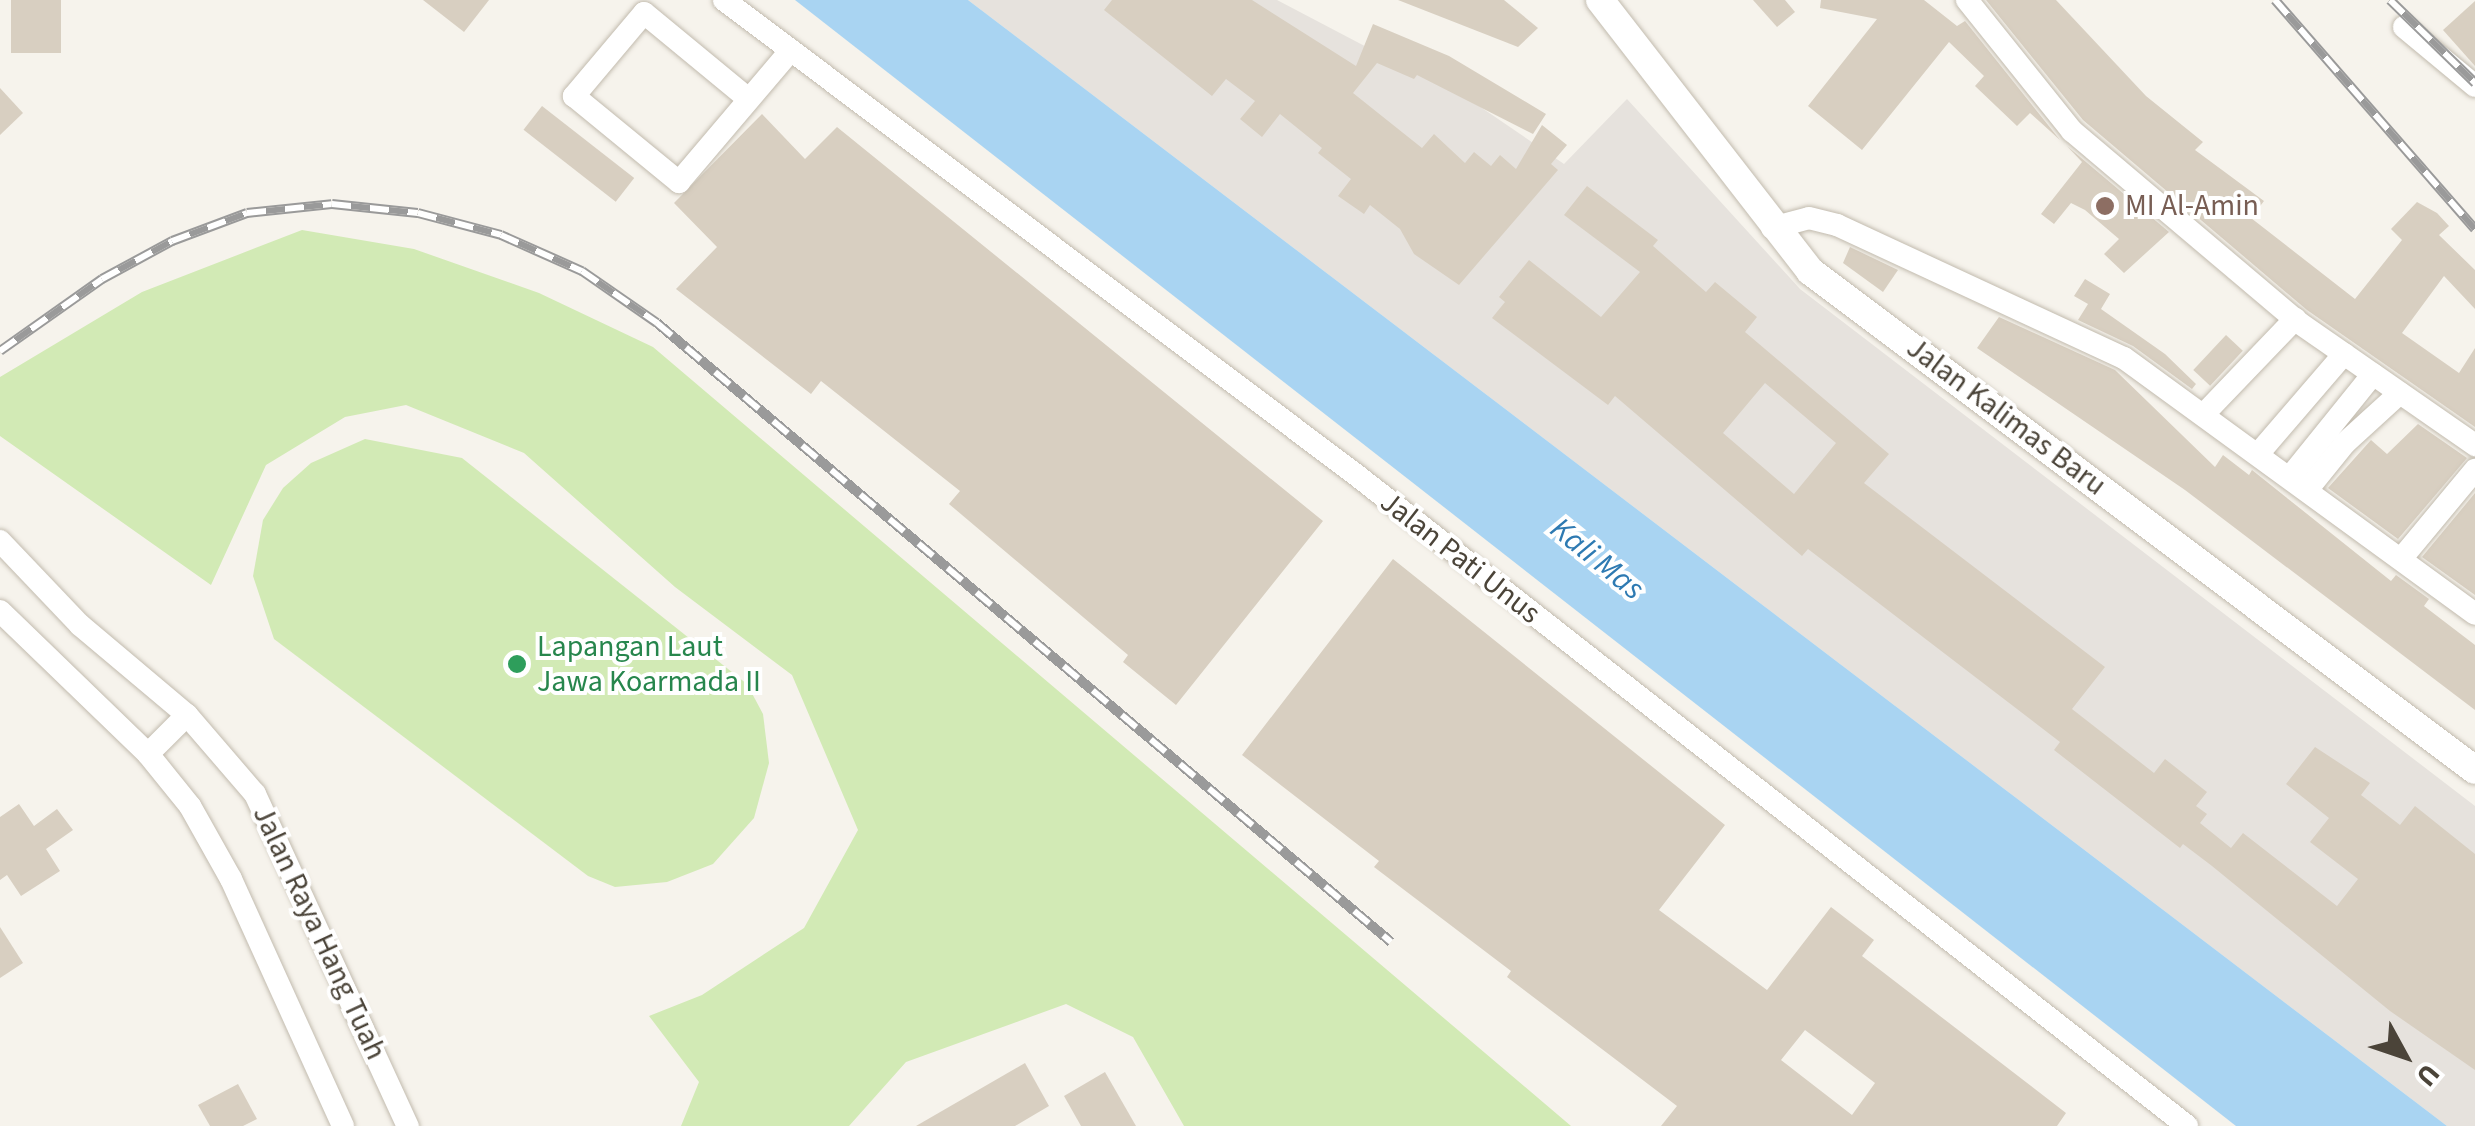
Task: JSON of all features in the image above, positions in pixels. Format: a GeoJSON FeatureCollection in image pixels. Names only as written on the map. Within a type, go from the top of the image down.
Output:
{"type":"FeatureCollection","features":[{"type":"Feature","properties":{"kind":"street","name":"Jalan Pati Unus"},"geometry":{"type":"LineString","coordinates":[[724,0],[1355,474],[2188,1126]]}},
{"type":"Feature","properties":{"kind":"street","name":"Jalan Kalimas Baru"},"geometry":{"type":"LineString","coordinates":[[1600,0],[1772,228],[1810,271],[2475,770]]}},
{"type":"Feature","properties":{"kind":"street"},"geometry":{"type":"LineString","coordinates":[[1968,0],[2072,130],[2294,319],[2475,446]]}},
{"type":"Feature","properties":{"kind":"street"},"geometry":{"type":"LineString","coordinates":[[746,97],[644,13],[574,96],[679,182],[746,97],[790,50]]}},
{"type":"Feature","properties":{"kind":"street"},"geometry":{"type":"LineString","coordinates":[[2404,27],[2475,86]]}},
{"type":"Feature","properties":{"kind":"street"},"geometry":{"type":"LineString","coordinates":[[1772,228],[1809,218],[1836,225],[2112,352],[2204,414],[2475,613]]}},
{"type":"Feature","properties":{"kind":"street"},"geometry":{"type":"LineString","coordinates":[[2204,414],[2294,319]]}},
{"type":"Feature","properties":{"kind":"street"},"geometry":{"type":"LineString","coordinates":[[2258,454],[2344,354]]}},
{"type":"Feature","properties":{"kind":"street"},"geometry":{"type":"LineString","coordinates":[[2298,484],[2373,374]]}},
{"type":"Feature","properties":{"kind":"street"},"geometry":{"type":"LineString","coordinates":[[2298,484],[2400,393]]}},
{"type":"Feature","properties":{"kind":"street"},"geometry":{"type":"LineString","coordinates":[[2402,559],[2475,470]]}},
{"type":"Feature","properties":{"kind":"street","name":"Jalan Raya Hang Tuah"},"geometry":{"type":"LineString","coordinates":[[0,541],[80,624],[187,715],[255,794],[408,1126]]}},
{"type":"Feature","properties":{"kind":"street","name":"Jalan Raya Hang Tuah"},"geometry":{"type":"LineString","coordinates":[[0,611],[148,754],[190,806],[232,879],[343,1126]]}},
{"type":"Feature","properties":{"kind":"street"},"geometry":{"type":"LineString","coordinates":[[148,754],[187,715]]}},
{"type":"Feature","properties":{"kind":"shaded area"},"geometry":{"type":"Polygon","coordinates":[[[968,0],[1277,0],[1479,106],[1564,164],[1627,99],[1800,289],[2475,806],[2475,1126],[2447,1126],[968,0]]]}},
{"type":"Feature","properties":{"kind":"green space"},"geometry":{"type":"Polygon","coordinates":[[[302,230],[414,249],[539,293],[653,347],[1571,1126],[1184,1126],[1133,1037],[1066,1004],[906,1062],[849,1126],[681,1126],[699,1082],[649,1016],[702,995],[804,928],[858,830],[792,675],[675,587],[524,453],[406,405],[345,417],[266,465],[211,585],[0,436],[0,377],[142,292],[302,230]]]}},
{"type":"Feature","properties":{"kind":"green space","name":"Lapangan Laut Jawa Koarmada II"},"geometry":{"type":"Polygon","coordinates":[[[365,439],[462,458],[747,684],[763,714],[769,763],[754,818],[713,864],[667,882],[615,887],[588,876],[274,639],[253,576],[263,520],[283,488],[311,463],[365,439]]]}},
{"type":"Feature","properties":{"kind":"water","name":"Kali Mas"},"geometry":{"type":"Polygon","coordinates":[[[795,0],[968,0],[2447,1126],[2236,1126],[795,0]]]}},
{"type":"Feature","properties":{"kind":"building"},"geometry":{"type":"Polygon","coordinates":[[[11,0],[61,0],[61,53],[11,53],[11,0]]]}},
{"type":"Feature","properties":{"kind":"building"},"geometry":{"type":"Polygon","coordinates":[[[423,0],[489,0],[464,32],[423,0]]]}},
{"type":"Feature","properties":{"kind":"building"},"geometry":{"type":"Polygon","coordinates":[[[1112,0],[1252,0],[1356,66],[1373,24],[1449,56],[1546,114],[1533,134],[1417,75],[1414,79],[1377,63],[1353,93],[1422,148],[1434,134],[1465,163],[1474,152],[1491,166],[1500,155],[1516,169],[1542,125],[1567,145],[1551,164],[1558,170],[1459,285],[1414,254],[1400,229],[1370,205],[1364,214],[1338,196],[1351,179],[1318,153],[1322,148],[1280,114],[1262,137],[1240,119],[1255,101],[1226,79],[1212,96],[1104,10],[1112,0]]]}},
{"type":"Feature","properties":{"kind":"building"},"geometry":{"type":"Polygon","coordinates":[[[1398,0],[1504,0],[1538,28],[1518,47],[1398,0]]]}},
{"type":"Feature","properties":{"kind":"building"},"geometry":{"type":"Polygon","coordinates":[[[1753,0],[1785,0],[1795,12],[1777,27],[1753,0]]]}},
{"type":"Feature","properties":{"kind":"building"},"geometry":{"type":"Polygon","coordinates":[[[1821,0],[1924,0],[1957,26],[1965,21],[2060,140],[2030,113],[2017,126],[1975,86],[1984,76],[1949,42],[1862,150],[1808,106],[1877,19],[1820,8],[1821,0]]]}},
{"type":"Feature","properties":{"kind":"building"},"geometry":{"type":"Polygon","coordinates":[[[1986,0],[2056,0],[2146,96],[2203,142],[2195,150],[2264,201],[2251,218],[2355,299],[2402,240],[2391,229],[2417,202],[2437,213],[2449,226],[2439,235],[2475,270],[2475,309],[2444,276],[2402,333],[2459,373],[2475,348],[2475,427],[2307,310],[2083,120],[1986,0]]]}},
{"type":"Feature","properties":{"kind":"building"},"geometry":{"type":"Polygon","coordinates":[[[2475,1],[2475,66],[2443,30],[2475,1]]]}},
{"type":"Feature","properties":{"kind":"building"},"geometry":{"type":"Polygon","coordinates":[[[0,88],[23,113],[0,135],[0,88]]]}},
{"type":"Feature","properties":{"kind":"building"},"geometry":{"type":"Polygon","coordinates":[[[542,106],[634,178],[616,202],[524,130],[542,106]]]}},
{"type":"Feature","properties":{"kind":"building"},"geometry":{"type":"Polygon","coordinates":[[[762,114],[805,159],[837,127],[1323,521],[1176,705],[1123,662],[1128,655],[949,504],[960,491],[821,381],[811,394],[676,289],[717,247],[674,203],[762,114]]]}},
{"type":"Feature","properties":{"kind":"building"},"geometry":{"type":"Polygon","coordinates":[[[2067,146],[2169,232],[2124,273],[2104,254],[2119,239],[2085,210],[2071,203],[2054,224],[2041,214],[2082,162],[2067,146]]]}},
{"type":"Feature","properties":{"kind":"building"},"geometry":{"type":"Polygon","coordinates":[[[1587,186],[1658,240],[1653,246],[1706,292],[1715,282],[1757,317],[1745,332],[1889,454],[1864,483],[2105,667],[2072,709],[2154,773],[2165,759],[2207,792],[2196,806],[2207,814],[2200,823],[2231,848],[2243,833],[2337,906],[2358,879],[2310,842],[2329,818],[2286,784],[2315,747],[2370,783],[2361,795],[2400,825],[2415,806],[2475,854],[2475,1070],[2390,1011],[2212,866],[2183,844],[2180,848],[2054,750],[2060,742],[1808,549],[1802,556],[1615,396],[1608,405],[1492,318],[1505,302],[1499,297],[1529,260],[1601,317],[1640,272],[1564,215],[1587,186]],[[1765,383],[1723,433],[1794,494],[1836,443],[1765,383]]]}},
{"type":"Feature","properties":{"kind":"building"},"geometry":{"type":"Polygon","coordinates":[[[1850,247],[1898,270],[1883,292],[1843,263],[1850,247]]]}},
{"type":"Feature","properties":{"kind":"building"},"geometry":{"type":"Polygon","coordinates":[[[2085,279],[2110,294],[2101,309],[2165,354],[2196,384],[2192,389],[2133,346],[2078,320],[2088,304],[2074,296],[2085,279]]]}},
{"type":"Feature","properties":{"kind":"building"},"geometry":{"type":"Polygon","coordinates":[[[1999,317],[2115,370],[2215,467],[2223,455],[2249,475],[2252,470],[2391,581],[2396,575],[2429,599],[2424,606],[2475,645],[2475,710],[2185,490],[1977,348],[1999,317]]]}},
{"type":"Feature","properties":{"kind":"building"},"geometry":{"type":"Polygon","coordinates":[[[2226,335],[2243,351],[2210,386],[2193,370],[2226,335]]]}},
{"type":"Feature","properties":{"kind":"building"},"geometry":{"type":"Polygon","coordinates":[[[2418,424],[2467,458],[2398,539],[2328,488],[2371,440],[2387,454],[2418,424]]]}},
{"type":"Feature","properties":{"kind":"building"},"geometry":{"type":"Polygon","coordinates":[[[2475,493],[2475,595],[2422,557],[2475,493]]]}},
{"type":"Feature","properties":{"kind":"building"},"geometry":{"type":"Polygon","coordinates":[[[1393,559],[1725,825],[1659,910],[1767,990],[1831,907],[1874,940],[1862,956],[2066,1113],[2057,1126],[1661,1126],[1677,1106],[1507,977],[1511,971],[1374,867],[1379,861],[1242,755],[1393,559]],[[1805,1030],[1781,1060],[1852,1115],[1875,1083],[1805,1030]]]}},
{"type":"Feature","properties":{"kind":"building"},"geometry":{"type":"Polygon","coordinates":[[[19,804],[34,826],[57,809],[73,830],[46,849],[60,871],[21,896],[7,875],[0,880],[0,817],[19,804]]]}},
{"type":"Feature","properties":{"kind":"building"},"geometry":{"type":"Polygon","coordinates":[[[0,927],[23,963],[0,978],[0,927]]]}},
{"type":"Feature","properties":{"kind":"building"},"geometry":{"type":"Polygon","coordinates":[[[1025,1063],[1049,1106],[1015,1126],[916,1126],[1025,1063]]]}},
{"type":"Feature","properties":{"kind":"building"},"geometry":{"type":"Polygon","coordinates":[[[1105,1072],[1136,1126],[1081,1126],[1064,1096],[1105,1072]]]}},
{"type":"Feature","properties":{"kind":"building"},"geometry":{"type":"Polygon","coordinates":[[[238,1084],[257,1119],[243,1126],[210,1126],[198,1105],[238,1084]]]}},
{"type":"Feature","properties":{"kind":"railway"},"geometry":{"type":"LineString","coordinates":[[2275,0],[2475,229]]}},
{"type":"Feature","properties":{"kind":"railway"},"geometry":{"type":"LineString","coordinates":[[2390,0],[2475,83]]}},
{"type":"Feature","properties":{"kind":"railway"},"geometry":{"type":"LineString","coordinates":[[0,351],[102,279],[172,241],[247,213],[332,204],[418,213],[501,235],[582,271],[657,323],[1391,942]]}},
{"type":"Feature","properties":{"kind":"place","name":"MI Al-Amin"},"geometry":{"type":"Point","coordinates":[2105,206]}},
{"type":"Feature","properties":{"kind":"place","name":"Lapangan Laut Jawa Koarmada II"},"geometry":{"type":"Point","coordinates":[517,664]}}]}
